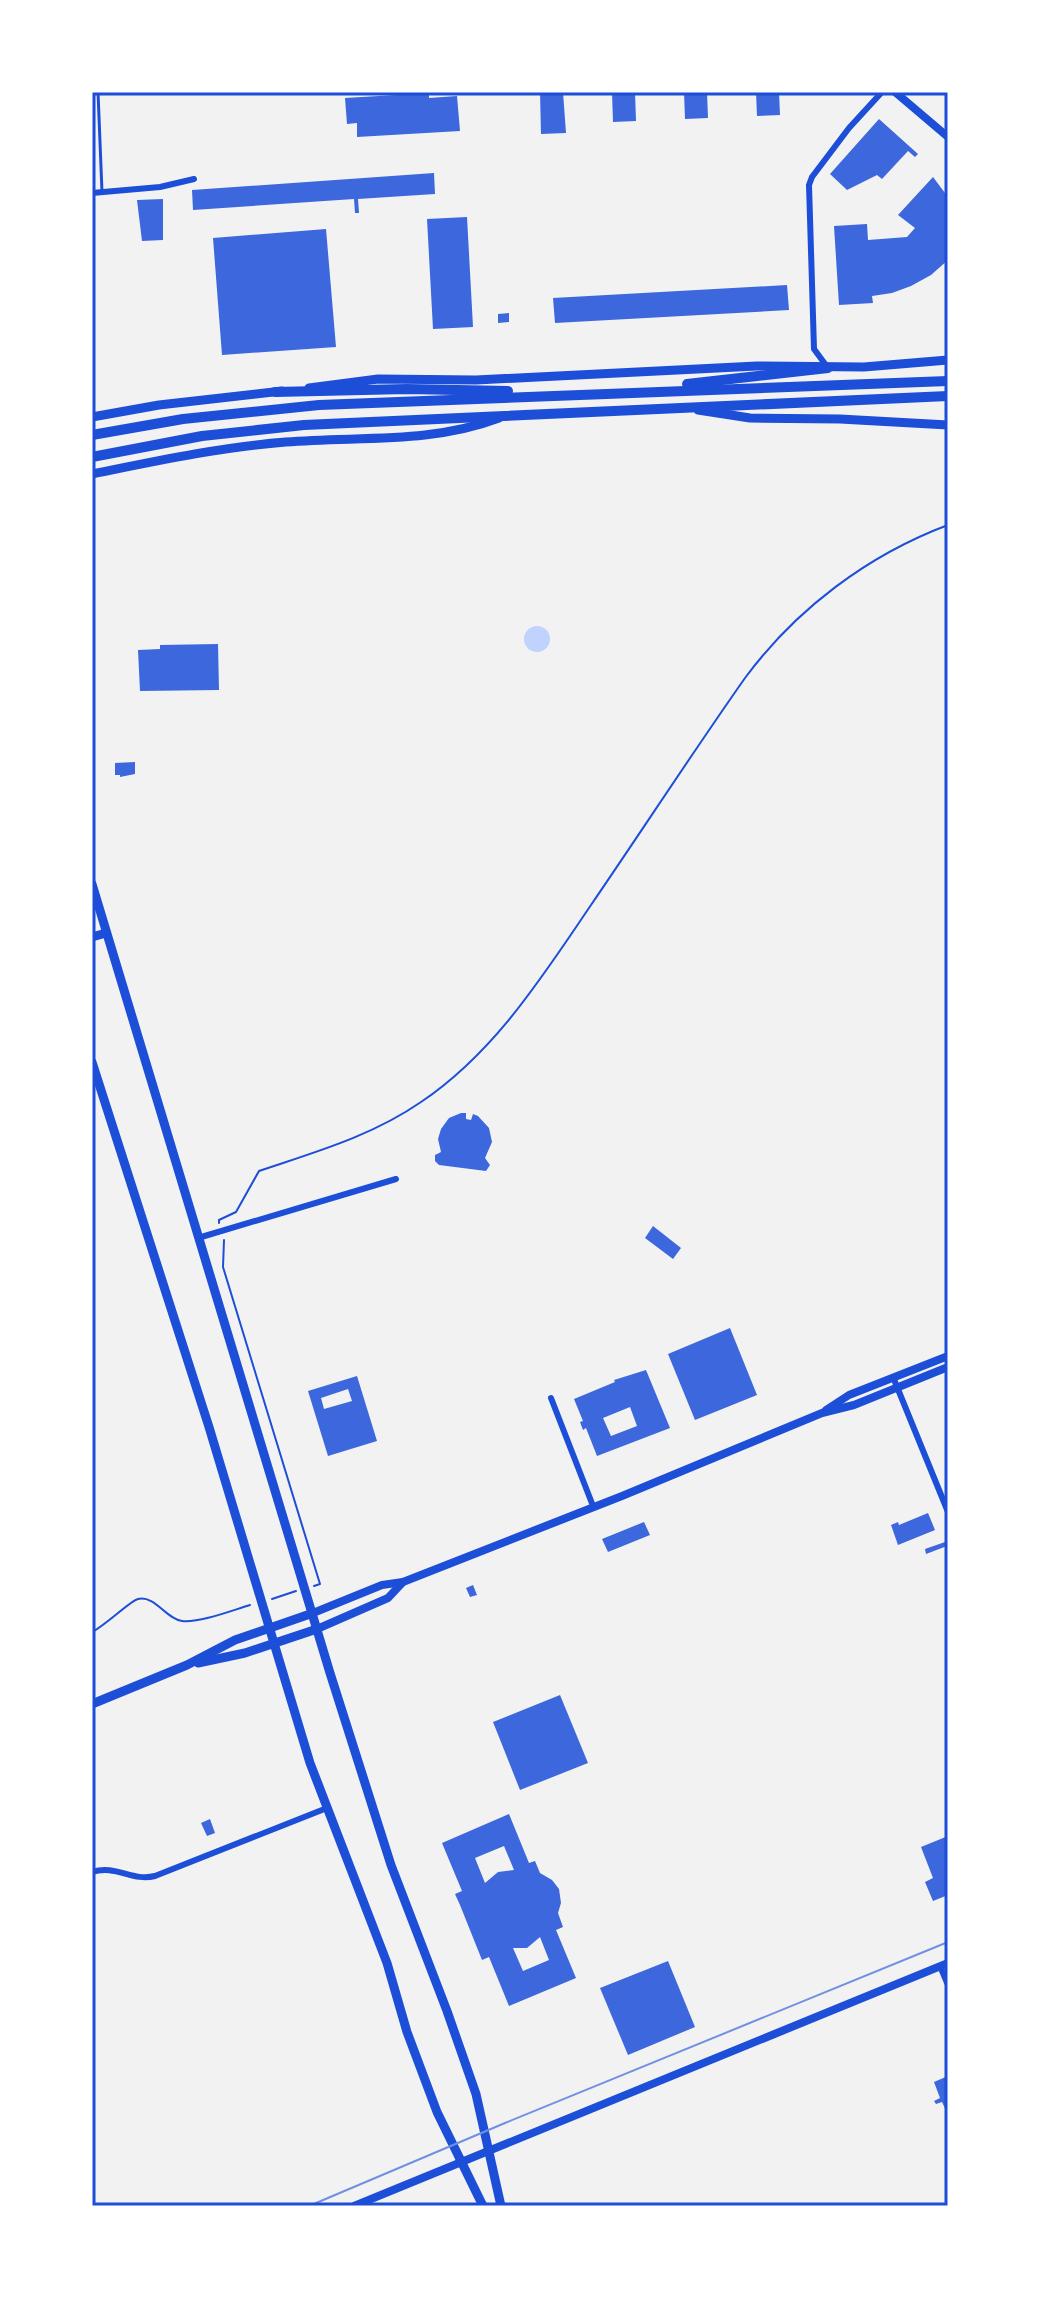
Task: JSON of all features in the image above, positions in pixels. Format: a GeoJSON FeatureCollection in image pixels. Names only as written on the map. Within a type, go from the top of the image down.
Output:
{"type":"FeatureCollection","features":[{"type":"Feature","properties":{"kind":"main road"},"geometry":{"type":"LineString","coordinates":[[92,417],[159,405],[378,379],[476,380],[757,366],[900,366],[948,360]]}},
{"type":"Feature","properties":{"kind":"main road"},"geometry":{"type":"LineString","coordinates":[[656,390],[828,368]]}},
{"type":"Feature","properties":{"kind":"main road"},"geometry":{"type":"LineString","coordinates":[[92,435],[183,419],[285,408],[533,395],[948,381]]}},
{"type":"Feature","properties":{"kind":"main road"},"geometry":{"type":"LineString","coordinates":[[275,392],[489,390],[533,395]]}},
{"type":"Feature","properties":{"kind":"main road"},"geometry":{"type":"LineString","coordinates":[[92,457],[202,436],[304,425],[948,396]]}},
{"type":"Feature","properties":{"kind":"main road"},"geometry":{"type":"LineString","coordinates":[[683,408],[750,418],[948,425]]}},
{"type":"Feature","properties":{"kind":"main road"},"geometry":{"type":"LineString","coordinates":[[92,474],[261,444],[341,438],[427,437],[477,427],[511,414]]}},
{"type":"Feature","properties":{"kind":"main road"},"geometry":{"type":"LineString","coordinates":[[92,884],[391,1865],[470,2076],[501,2206]]}},
{"type":"Feature","properties":{"kind":"main road"},"geometry":{"type":"LineString","coordinates":[[92,937],[106,933]]}},
{"type":"Feature","properties":{"kind":"main road"},"geometry":{"type":"LineString","coordinates":[[92,1062],[327,1808],[383,1952],[407,2032],[437,2112],[483,2206]]}},
{"type":"Feature","properties":{"kind":"main road"},"geometry":{"type":"LineString","coordinates":[[92,1704],[187,1665],[235,1640],[313,1613]]}},
{"type":"Feature","properties":{"kind":"main road"},"geometry":{"type":"LineString","coordinates":[[187,1665],[233,1656],[317,1629]]}},
{"type":"Feature","properties":{"kind":"street"},"geometry":{"type":"LineString","coordinates":[[828,368],[814,349],[811,180],[849,128],[882,92]]}},
{"type":"Feature","properties":{"kind":"street"},"geometry":{"type":"LineString","coordinates":[[895,92],[948,137]]}},
{"type":"Feature","properties":{"kind":"street"},"geometry":{"type":"LineString","coordinates":[[92,193],[160,187],[194,179]]}},
{"type":"Feature","properties":{"kind":"street"},"geometry":{"type":"LineString","coordinates":[[198,1238],[396,1179]]}},
{"type":"Feature","properties":{"kind":"street"},"geometry":{"type":"LineString","coordinates":[[822,1413],[849,1395],[948,1356]]}},
{"type":"Feature","properties":{"kind":"street"},"geometry":{"type":"LineString","coordinates":[[313,1613],[382,1585],[403,1582],[822,1413],[854,1405],[948,1367]]}},
{"type":"Feature","properties":{"kind":"street"},"geometry":{"type":"LineString","coordinates":[[893,1377],[948,1512]]}},
{"type":"Feature","properties":{"kind":"street"},"geometry":{"type":"LineString","coordinates":[[551,1398],[593,1506]]}},
{"type":"Feature","properties":{"kind":"street"},"geometry":{"type":"LineString","coordinates":[[317,1629],[388,1598],[403,1582]]}},
{"type":"Feature","properties":{"kind":"street"},"geometry":{"type":"LineString","coordinates":[[92,1872],[111,1869],[136,1878],[155,1876],[327,1808]]}},
{"type":"Feature","properties":{"kind":"street"},"geometry":{"type":"LineString","coordinates":[[354,2206],[944,1964],[948,1985]]}},
{"type":"Feature","properties":{"kind":"lane"},"geometry":{"type":"LineString","coordinates":[[98,92],[102,193]]}},
{"type":"Feature","properties":{"kind":"path"},"geometry":{"type":"LineString","coordinates":[[221,1220],[236,1212],[259,1171],[327,1149],[372,1130],[419,1103],[463,1069],[508,1023],[530,994],[735,692],[783,633],[816,603],[865,568],[948,525]]}},
{"type":"Feature","properties":{"kind":"path"},"geometry":{"type":"LineString","coordinates":[[222,1235],[223,1267],[320,1584],[315,1585]]}},
{"type":"Feature","properties":{"kind":"path"},"geometry":{"type":"LineString","coordinates":[[271,1599],[297,1591]]}},
{"type":"Feature","properties":{"kind":"path"},"geometry":{"type":"LineString","coordinates":[[92,1632],[141,1598],[182,1621],[253,1604]]}},
{"type":"Feature","properties":{"kind":"water"},"geometry":{"type":"Polygon","coordinates":[[[537,626],[546,630],[550,639],[546,648],[537,652],[528,648],[524,639],[528,630],[537,626]]]}},
{"type":"Feature","properties":{"kind":"building"},"geometry":{"type":"Polygon","coordinates":[[[540,92],[563,92],[566,133],[541,134],[540,92]]]}},
{"type":"Feature","properties":{"kind":"building"},"geometry":{"type":"Polygon","coordinates":[[[612,92],[635,92],[636,121],[613,122],[612,92]]]}},
{"type":"Feature","properties":{"kind":"building"},"geometry":{"type":"Polygon","coordinates":[[[684,92],[707,92],[708,118],[685,119],[684,92]]]}},
{"type":"Feature","properties":{"kind":"building"},"geometry":{"type":"Polygon","coordinates":[[[756,92],[779,92],[780,115],[757,116],[756,92]]]}},
{"type":"Feature","properties":{"kind":"building"},"geometry":{"type":"Polygon","coordinates":[[[429,93],[429,98],[457,96],[460,131],[357,137],[357,123],[347,124],[345,98],[429,93]]]}},
{"type":"Feature","properties":{"kind":"building"},"geometry":{"type":"Polygon","coordinates":[[[879,119],[918,154],[915,157],[908,151],[882,179],[877,175],[847,190],[830,174],[879,119]]]}},
{"type":"Feature","properties":{"kind":"building"},"geometry":{"type":"Polygon","coordinates":[[[434,173],[435,194],[358,199],[359,213],[355,213],[354,199],[193,210],[192,190],[434,173]]]}},
{"type":"Feature","properties":{"kind":"building"},"geometry":{"type":"Polygon","coordinates":[[[933,177],[948,197],[948,260],[931,275],[911,286],[872,296],[873,303],[839,305],[834,226],[867,224],[868,240],[907,237],[915,228],[898,215],[933,177]]]}},
{"type":"Feature","properties":{"kind":"building"},"geometry":{"type":"Polygon","coordinates":[[[163,199],[163,240],[142,241],[137,200],[163,199]]]}},
{"type":"Feature","properties":{"kind":"building"},"geometry":{"type":"Polygon","coordinates":[[[467,217],[473,327],[433,329],[427,219],[467,217]]]}},
{"type":"Feature","properties":{"kind":"building"},"geometry":{"type":"Polygon","coordinates":[[[326,229],[336,347],[222,355],[213,238],[326,229]]]}},
{"type":"Feature","properties":{"kind":"building"},"geometry":{"type":"Polygon","coordinates":[[[787,285],[789,310],[555,323],[553,298],[787,285]]]}},
{"type":"Feature","properties":{"kind":"building"},"geometry":{"type":"Polygon","coordinates":[[[509,313],[509,322],[498,323],[498,314],[509,313]]]}},
{"type":"Feature","properties":{"kind":"building"},"geometry":{"type":"Polygon","coordinates":[[[218,644],[219,690],[140,691],[138,650],[160,649],[160,645],[218,644]]]}},
{"type":"Feature","properties":{"kind":"building"},"geometry":{"type":"Polygon","coordinates":[[[135,762],[135,774],[115,775],[115,763],[135,762]]]}},
{"type":"Feature","properties":{"kind":"building"},"geometry":{"type":"Polygon","coordinates":[[[466,1113],[466,1119],[471,1120],[473,1114],[478,1116],[489,1128],[492,1142],[485,1158],[490,1165],[486,1171],[439,1165],[435,1161],[435,1155],[441,1152],[438,1139],[441,1129],[449,1118],[466,1113]]]}},
{"type":"Feature","properties":{"kind":"building"},"geometry":{"type":"Polygon","coordinates":[[[653,1226],[681,1248],[673,1259],[645,1238],[653,1226]]]}},
{"type":"Feature","properties":{"kind":"building"},"geometry":{"type":"Polygon","coordinates":[[[730,1328],[757,1395],[695,1420],[668,1354],[730,1328]]]}},
{"type":"Feature","properties":{"kind":"building"},"geometry":{"type":"Polygon","coordinates":[[[646,1370],[670,1428],[597,1456],[586,1428],[583,1430],[580,1422],[583,1421],[574,1399],[614,1380],[646,1370]],[[630,1407],[603,1418],[611,1436],[637,1426],[630,1407]]]}},
{"type":"Feature","properties":{"kind":"building"},"geometry":{"type":"Polygon","coordinates":[[[357,1376],[377,1441],[328,1456],[308,1391],[357,1376]],[[348,1389],[321,1398],[324,1409],[352,1401],[348,1389]]]}},
{"type":"Feature","properties":{"kind":"building"},"geometry":{"type":"Polygon","coordinates":[[[928,1513],[935,1530],[898,1545],[891,1525],[898,1522],[899,1525],[928,1513]]]}},
{"type":"Feature","properties":{"kind":"building"},"geometry":{"type":"Polygon","coordinates":[[[644,1522],[650,1535],[608,1552],[602,1539],[644,1522]]]}},
{"type":"Feature","properties":{"kind":"building"},"geometry":{"type":"Polygon","coordinates":[[[945,1542],[947,1546],[926,1554],[925,1549],[945,1542]]]}},
{"type":"Feature","properties":{"kind":"building"},"geometry":{"type":"Polygon","coordinates":[[[473,1585],[477,1595],[470,1597],[466,1588],[473,1585]]]}},
{"type":"Feature","properties":{"kind":"building"},"geometry":{"type":"Polygon","coordinates":[[[560,1695],[588,1763],[520,1790],[493,1722],[560,1695]]]}},
{"type":"Feature","properties":{"kind":"building"},"geometry":{"type":"Polygon","coordinates":[[[509,1814],[529,1863],[535,1861],[540,1873],[559,1889],[561,1903],[558,1913],[563,1927],[556,1930],[576,1978],[509,2006],[489,1957],[482,1960],[455,1894],[462,1891],[442,1843],[509,1814]],[[504,1846],[475,1858],[485,1883],[498,1872],[514,1870],[504,1846]],[[540,1937],[527,1948],[513,1948],[523,1971],[549,1960],[540,1937]]]}},
{"type":"Feature","properties":{"kind":"building"},"geometry":{"type":"Polygon","coordinates":[[[210,1819],[215,1833],[207,1836],[201,1823],[210,1819]]]}},
{"type":"Feature","properties":{"kind":"building"},"geometry":{"type":"Polygon","coordinates":[[[948,1836],[948,1895],[933,1901],[925,1882],[933,1878],[921,1847],[948,1836]]]}},
{"type":"Feature","properties":{"kind":"building"},"geometry":{"type":"Polygon","coordinates":[[[668,1961],[695,2027],[628,2055],[600,1988],[668,1961]]]}},
{"type":"Feature","properties":{"kind":"building"},"geometry":{"type":"Polygon","coordinates":[[[948,2076],[948,2115],[942,2102],[936,2104],[934,2101],[940,2098],[934,2082],[948,2076]]]}},
{"type":"Feature","properties":{"kind":"tram line"},"geometry":{"type":"LineString","coordinates":[[309,2206],[948,1942]]}}]}
